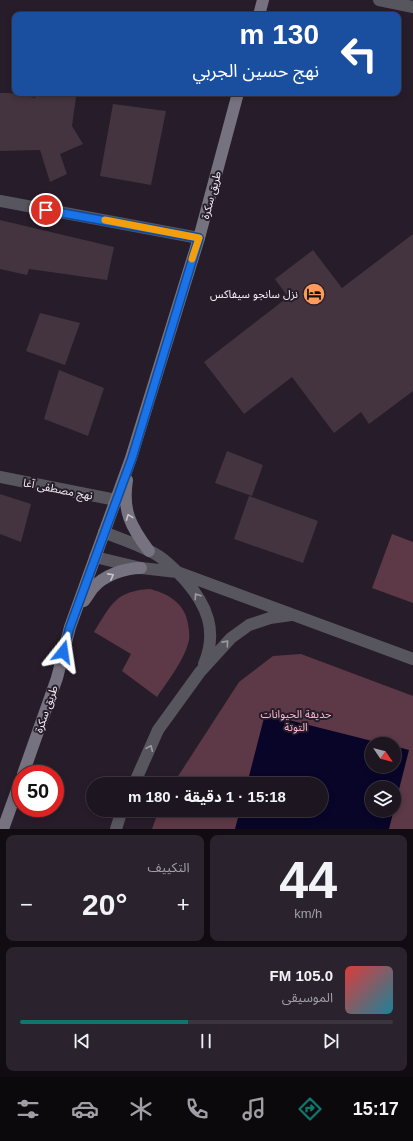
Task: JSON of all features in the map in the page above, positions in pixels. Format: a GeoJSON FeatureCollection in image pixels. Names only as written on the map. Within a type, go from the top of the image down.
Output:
{"type":"FeatureCollection","features":[{"type":"Feature","properties":{"kind":"main road"},"geometry":{"type":"LineString","coordinates":[[260,12],[263,0]]}},
{"type":"Feature","properties":{"kind":"main road","name":"طريق سكرة"},"geometry":{"type":"LineString","coordinates":[[26,765],[56,678],[70,627],[132,458],[199,238],[237,96]]}},
{"type":"Feature","properties":{"kind":"main road"},"geometry":{"type":"LineString","coordinates":[[132,458],[126,488],[127,512],[136,533],[149,551]]}},
{"type":"Feature","properties":{"kind":"main road"},"geometry":{"type":"LineString","coordinates":[[70,627],[81,606],[94,587],[112,574],[133,568],[141,568]]}},
{"type":"Feature","properties":{"kind":"main road"},"geometry":{"type":"LineString","coordinates":[[3,829],[12,804]]}},
{"type":"Feature","properties":{"kind":"street"},"geometry":{"type":"LineString","coordinates":[[379,0],[413,7]]}},
{"type":"Feature","properties":{"kind":"street"},"geometry":{"type":"LineString","coordinates":[[0,201],[199,238]]}},
{"type":"Feature","properties":{"kind":"street","name":"نهج مصطفى آغا"},"geometry":{"type":"LineString","coordinates":[[0,478],[116,500]]}},
{"type":"Feature","properties":{"kind":"street"},"geometry":{"type":"LineString","coordinates":[[104,532],[160,556],[193,590],[205,608],[210,630],[209,652],[200,672]]}},
{"type":"Feature","properties":{"kind":"street"},"geometry":{"type":"LineString","coordinates":[[95,557],[141,568],[177,572],[413,659]]}},
{"type":"Feature","properties":{"kind":"street"},"geometry":{"type":"LineString","coordinates":[[137,777],[158,730],[200,672],[231,638],[249,625],[270,618],[294,615]]}},
{"type":"Feature","properties":{"kind":"street"},"geometry":{"type":"LineString","coordinates":[[116,829],[120,817]]}},
{"type":"Feature","properties":{"kind":"green space"},"geometry":{"type":"Polygon","coordinates":[[[392,534],[413,542],[413,603],[372,588],[392,534]]]}},
{"type":"Feature","properties":{"kind":"green space"},"geometry":{"type":"Polygon","coordinates":[[[150,589],[166,595],[176,601],[186,616],[189,634],[189,640],[184,655],[176,670],[157,697],[122,671],[131,654],[94,632],[110,607],[121,596],[138,590],[150,589]]]}},
{"type":"Feature","properties":{"kind":"green space","name":"حديقة الحيوانات التوتة"},"geometry":{"type":"Polygon","coordinates":[[[301,654],[413,696],[413,829],[152,829],[156,817],[328,817],[328,777],[178,777],[239,682],[273,656],[301,654]]]}},
{"type":"Feature","properties":{"kind":"shaded area"},"geometry":{"type":"Polygon","coordinates":[[[265,714],[365,739],[365,773],[401,773],[401,748],[409,750],[401,781],[365,781],[365,817],[392,817],[389,829],[235,829],[238,817],[328,817],[328,777],[249,777],[265,714]]]}},
{"type":"Feature","properties":{"kind":"building"},"geometry":{"type":"Polygon","coordinates":[[[0,93],[10,93],[12,93],[12,96],[35,98],[35,96],[76,97],[72,126],[83,144],[60,154],[67,174],[50,182],[40,150],[0,151],[0,93]]]}},
{"type":"Feature","properties":{"kind":"building"},"geometry":{"type":"Polygon","coordinates":[[[113,104],[166,111],[151,185],[100,176],[113,104]]]}},
{"type":"Feature","properties":{"kind":"building"},"geometry":{"type":"Polygon","coordinates":[[[0,220],[114,247],[107,280],[29,269],[27,275],[0,269],[0,220]]]}},
{"type":"Feature","properties":{"kind":"building"},"geometry":{"type":"Polygon","coordinates":[[[413,234],[413,391],[369,424],[361,412],[334,433],[292,377],[244,414],[204,362],[288,297],[275,279],[313,250],[342,288],[413,234]]]}},
{"type":"Feature","properties":{"kind":"building"},"geometry":{"type":"Polygon","coordinates":[[[40,313],[80,323],[65,365],[26,351],[40,313]]]}},
{"type":"Feature","properties":{"kind":"building"},"geometry":{"type":"Polygon","coordinates":[[[59,370],[104,388],[88,436],[44,419],[59,370]]]}},
{"type":"Feature","properties":{"kind":"building"},"geometry":{"type":"Polygon","coordinates":[[[227,451],[263,465],[252,496],[215,483],[227,451]]]}},
{"type":"Feature","properties":{"kind":"building"},"geometry":{"type":"Polygon","coordinates":[[[0,494],[31,504],[21,542],[0,534],[0,494]]]}},
{"type":"Feature","properties":{"kind":"building"},"geometry":{"type":"Polygon","coordinates":[[[249,496],[318,521],[303,563],[234,539],[249,496]]]}},
{"type":"Feature","properties":{"kind":"slow traffic"},"geometry":{"type":"LineString","coordinates":[[105,220],[199,238],[192,259]]}},
{"type":"Feature","properties":{"kind":"place","name":"نزل سانجو سيفاكس"},"geometry":{"type":"Point","coordinates":[314,294]}},
{"type":"Feature","properties":{"kind":"route"},"geometry":{"type":"LineString","coordinates":[[46,210],[199,238],[132,458],[70,627],[63,652]]}}]}
